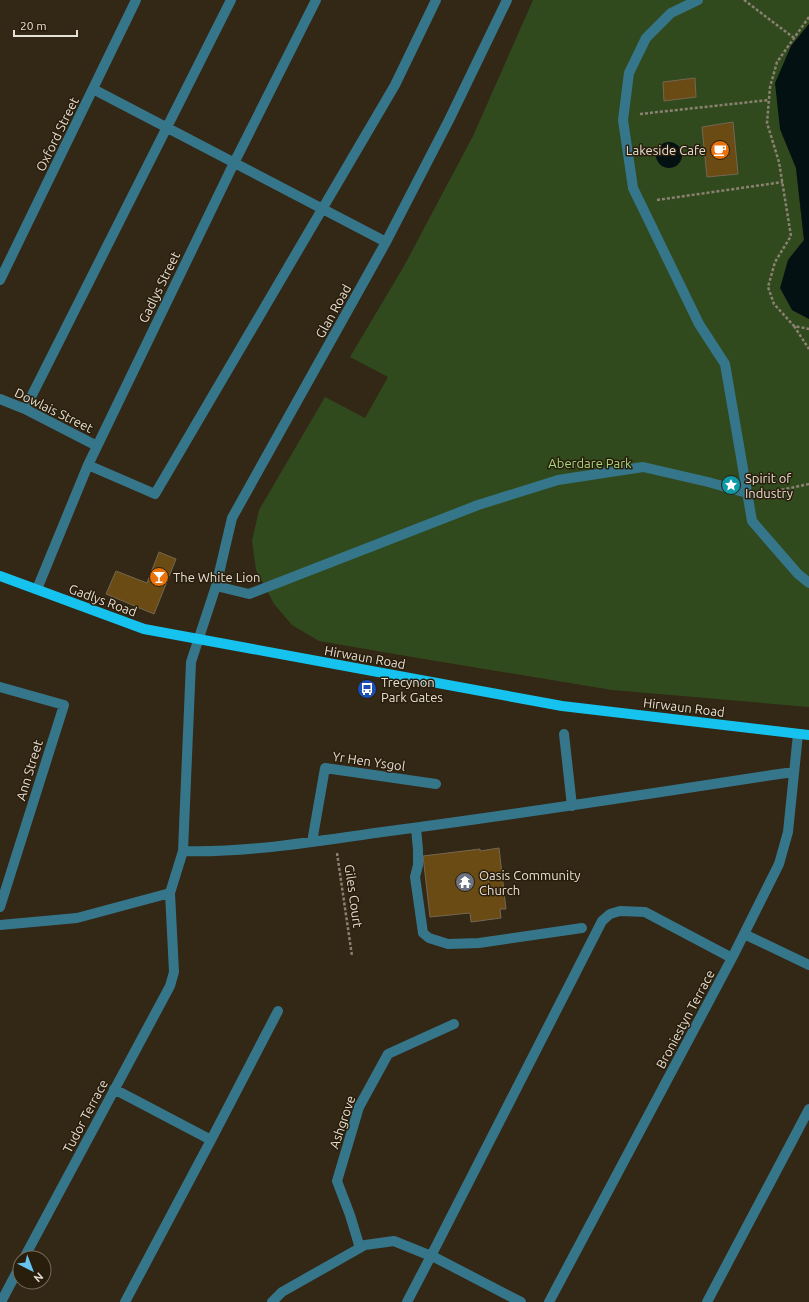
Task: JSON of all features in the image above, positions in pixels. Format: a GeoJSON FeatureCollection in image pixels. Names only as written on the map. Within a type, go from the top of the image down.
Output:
{"type":"FeatureCollection","features":[{"type":"Feature","properties":{"kind":"main road","name":"Gadlys Road"},"geometry":{"type":"LineString","coordinates":[[0,576],[144,629],[198,640]]}},
{"type":"Feature","properties":{"kind":"main road","name":"Hirwaun Road"},"geometry":{"type":"LineString","coordinates":[[198,640],[562,706],[809,735]]}},
{"type":"Feature","properties":{"kind":"street","name":"Oxford Street"},"geometry":{"type":"LineString","coordinates":[[0,280],[136,0]]}},
{"type":"Feature","properties":{"kind":"street"},"geometry":{"type":"LineString","coordinates":[[25,409],[231,0]]}},
{"type":"Feature","properties":{"kind":"street","name":"Gadlys Street"},"geometry":{"type":"LineString","coordinates":[[37,590],[88,465],[234,162],[316,0]]}},
{"type":"Feature","properties":{"kind":"street"},"geometry":{"type":"LineString","coordinates":[[88,465],[156,494],[395,85],[436,0]]}},
{"type":"Feature","properties":{"kind":"street","name":"Glan Road"},"geometry":{"type":"LineString","coordinates":[[198,640],[216,586],[232,518],[386,242],[449,120],[507,0]]}},
{"type":"Feature","properties":{"kind":"street"},"geometry":{"type":"LineString","coordinates":[[698,0],[671,13],[646,38],[629,73],[623,120],[633,188],[699,324],[725,364],[752,521],[798,574],[809,582]]}},
{"type":"Feature","properties":{"kind":"street"},"geometry":{"type":"LineString","coordinates":[[93,89],[386,242]]}},
{"type":"Feature","properties":{"kind":"street","name":"Dowlais Street"},"geometry":{"type":"LineString","coordinates":[[0,399],[25,409],[97,446]]}},
{"type":"Feature","properties":{"kind":"street"},"geometry":{"type":"LineString","coordinates":[[216,586],[249,594],[478,506],[558,480],[643,467],[708,482],[748,495]]}},
{"type":"Feature","properties":{"kind":"street"},"geometry":{"type":"LineString","coordinates":[[0,925],[77,918],[170,893],[183,851],[191,662],[198,640]]}},
{"type":"Feature","properties":{"kind":"street","name":"Ann Street"},"geometry":{"type":"LineString","coordinates":[[0,686],[64,705],[0,907]]}},
{"type":"Feature","properties":{"kind":"street"},"geometry":{"type":"LineString","coordinates":[[564,734],[572,806]]}},
{"type":"Feature","properties":{"kind":"street","name":"Broniestyn Terrace"},"geometry":{"type":"LineString","coordinates":[[549,1302],[732,958],[779,864],[788,832],[798,734]]}},
{"type":"Feature","properties":{"kind":"street","name":"Yr Hen Ysgol"},"geometry":{"type":"LineString","coordinates":[[312,842],[325,768],[436,784]]}},
{"type":"Feature","properties":{"kind":"street"},"geometry":{"type":"LineString","coordinates":[[183,851],[212,852],[312,842],[572,806],[794,772]]}},
{"type":"Feature","properties":{"kind":"street"},"geometry":{"type":"LineString","coordinates":[[416,828],[418,865],[415,877],[423,933],[429,938],[448,944],[479,943],[582,928]]}},
{"type":"Feature","properties":{"kind":"street","name":"Tudor Terrace"},"geometry":{"type":"LineString","coordinates":[[28,1250],[170,986],[174,972],[170,893]]}},
{"type":"Feature","properties":{"kind":"street"},"geometry":{"type":"LineString","coordinates":[[407,1302],[602,921],[610,914],[620,911],[646,912],[732,958]]}},
{"type":"Feature","properties":{"kind":"street"},"geometry":{"type":"LineString","coordinates":[[744,934],[809,965]]}},
{"type":"Feature","properties":{"kind":"street"},"geometry":{"type":"LineString","coordinates":[[125,1302],[278,1011]]}},
{"type":"Feature","properties":{"kind":"street","name":"Ashgrove"},"geometry":{"type":"LineString","coordinates":[[360,1248],[350,1215],[337,1181],[359,1107],[388,1054],[454,1024]]}},
{"type":"Feature","properties":{"kind":"street"},"geometry":{"type":"LineString","coordinates":[[114,1089],[211,1140]]}},
{"type":"Feature","properties":{"kind":"street"},"geometry":{"type":"LineString","coordinates":[[707,1302],[809,1109]]}},
{"type":"Feature","properties":{"kind":"street"},"geometry":{"type":"LineString","coordinates":[[272,1302],[282,1292],[365,1244],[394,1241],[431,1256],[521,1302]]}},
{"type":"Feature","properties":{"kind":"street"},"geometry":{"type":"LineString","coordinates":[[1,1302],[12,1281]]}},
{"type":"Feature","properties":{"kind":"path"},"geometry":{"type":"LineString","coordinates":[[744,0],[794,38]]}},
{"type":"Feature","properties":{"kind":"path"},"geometry":{"type":"LineString","coordinates":[[809,17],[778,62],[770,87],[767,123],[779,162],[791,236],[775,262],[768,287],[774,304],[794,326],[809,349]]}},
{"type":"Feature","properties":{"kind":"path"},"geometry":{"type":"LineString","coordinates":[[623,116],[769,100]]}},
{"type":"Feature","properties":{"kind":"path"},"geometry":{"type":"LineString","coordinates":[[640,203],[783,182]]}},
{"type":"Feature","properties":{"kind":"path"},"geometry":{"type":"LineString","coordinates":[[794,326],[809,329]]}},
{"type":"Feature","properties":{"kind":"path"},"geometry":{"type":"LineString","coordinates":[[748,495],[809,484]]}},
{"type":"Feature","properties":{"kind":"path","name":"Giles Court"},"geometry":{"type":"LineString","coordinates":[[335,838],[352,956]]}},
{"type":"Feature","properties":{"kind":"green space","name":"Aberdare Park"},"geometry":{"type":"Polygon","coordinates":[[[533,0],[809,0],[809,24],[791,46],[780,129],[796,168],[804,240],[788,260],[792,310],[809,319],[809,707],[612,690],[319,641],[292,625],[274,604],[256,570],[252,541],[259,510],[325,397],[365,418],[388,377],[350,357],[404,266],[473,136],[533,0]]]}},
{"type":"Feature","properties":{"kind":"shaded area"},"geometry":{"type":"Polygon","coordinates":[[[809,24],[809,319],[792,310],[780,288],[788,260],[804,240],[796,168],[780,129],[775,83],[791,46],[809,24]]]}},
{"type":"Feature","properties":{"kind":"shaded area"},"geometry":{"type":"Polygon","coordinates":[[[669,142],[679,145],[682,155],[679,165],[669,168],[659,165],[656,155],[659,145],[669,142]]]}},
{"type":"Feature","properties":{"kind":"building"},"geometry":{"type":"Polygon","coordinates":[[[695,78],[696,97],[664,101],[663,82],[695,78]]]}},
{"type":"Feature","properties":{"kind":"building","name":"Lakeside Cafe"},"geometry":{"type":"Polygon","coordinates":[[[733,122],[738,174],[707,177],[702,127],[733,122]]]}},
{"type":"Feature","properties":{"kind":"building","name":"The White Lion"},"geometry":{"type":"Polygon","coordinates":[[[159,552],[176,559],[154,614],[106,594],[116,571],[147,583],[159,552]]]}},
{"type":"Feature","properties":{"kind":"building","name":"Oasis Community Church"},"geometry":{"type":"Polygon","coordinates":[[[499,848],[506,909],[500,909],[501,918],[471,922],[470,913],[430,917],[423,856],[499,848]]]}},
{"type":"Feature","properties":{"kind":"place","name":"Lakeside Cafe"},"geometry":{"type":"Point","coordinates":[720,150]}},
{"type":"Feature","properties":{"kind":"place","name":"Spirit of Industry"},"geometry":{"type":"Point","coordinates":[731,485]}},
{"type":"Feature","properties":{"kind":"place","name":"The White Lion"},"geometry":{"type":"Point","coordinates":[159,577]}},
{"type":"Feature","properties":{"kind":"place","name":"Trecynon Park Gates"},"geometry":{"type":"Point","coordinates":[367,689]}},
{"type":"Feature","properties":{"kind":"place","name":"Oasis Community Church"},"geometry":{"type":"Point","coordinates":[465,882]}}]}
